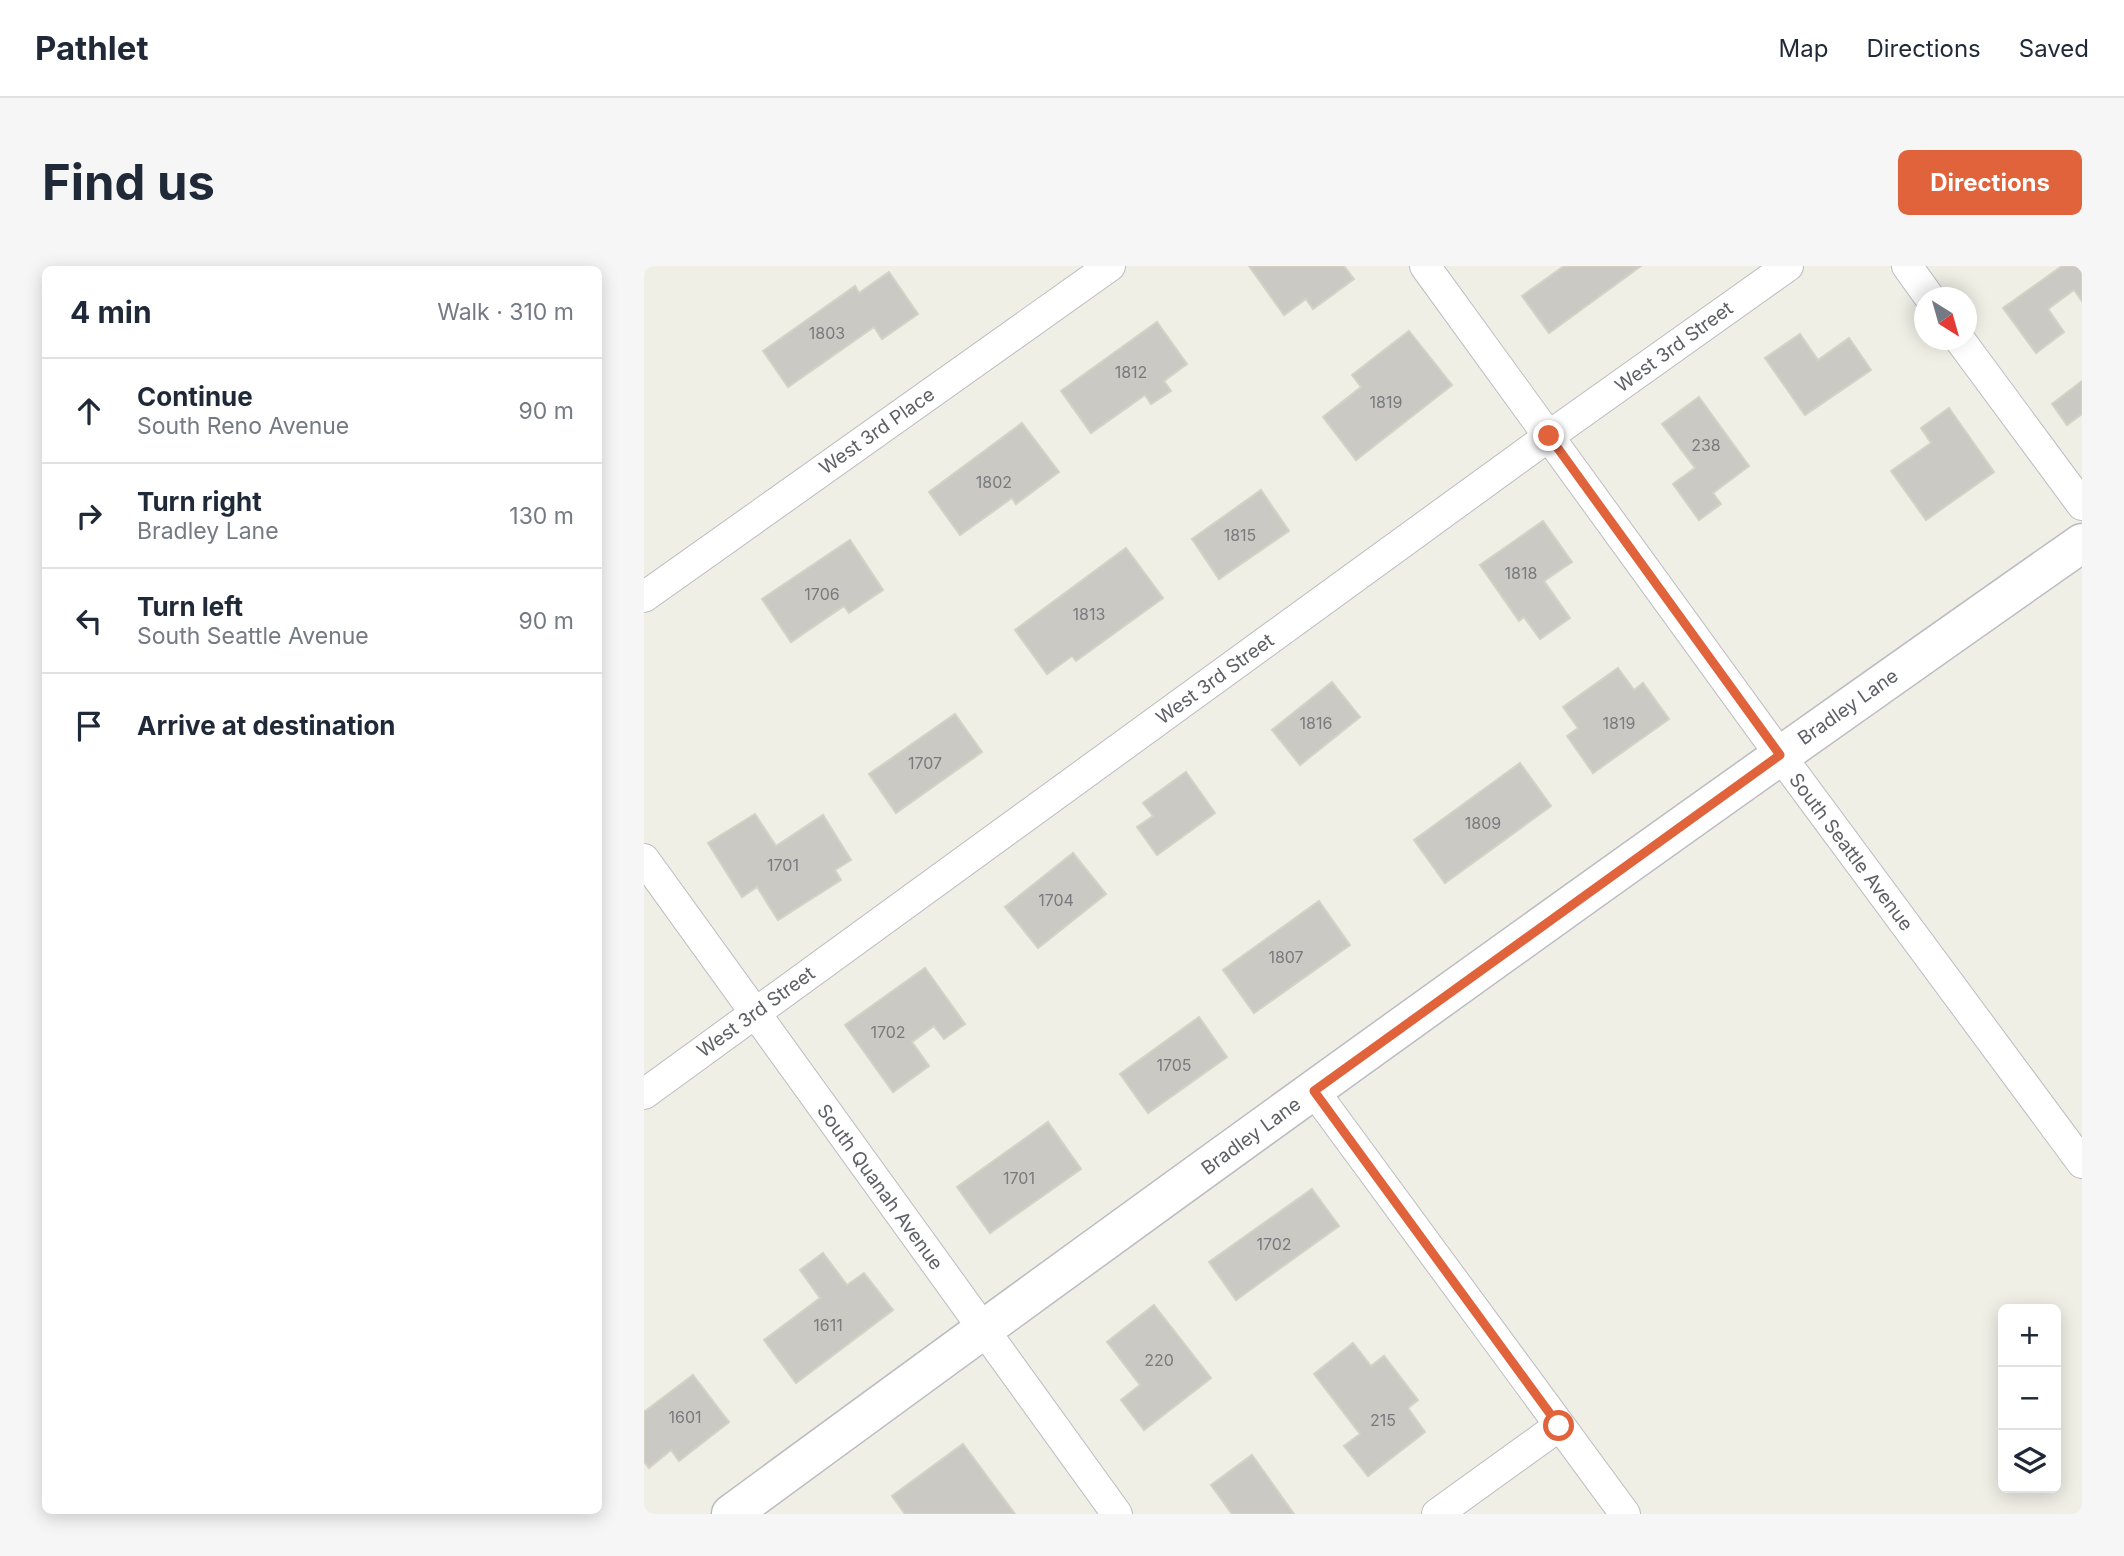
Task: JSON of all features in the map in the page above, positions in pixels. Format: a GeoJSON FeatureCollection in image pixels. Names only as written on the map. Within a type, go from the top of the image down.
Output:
{"type":"FeatureCollection","features":[{"type":"Feature","properties":{"kind":"street","name":"West 3rd Place"},"geometry":{"type":"LineString","coordinates":[[644,597],[1110,266]]}},
{"type":"Feature","properties":{"kind":"street","name":"South Seattle Avenue"},"geometry":{"type":"LineString","coordinates":[[1425,266],[1780,755],[2082,1163]]}},
{"type":"Feature","properties":{"kind":"street","name":"West 3rd Street"},"geometry":{"type":"LineString","coordinates":[[644,1094],[1549,436],[1788,266]]}},
{"type":"Feature","properties":{"kind":"street"},"geometry":{"type":"LineString","coordinates":[[1906,266],[1922,287]]}},
{"type":"Feature","properties":{"kind":"street"},"geometry":{"type":"LineString","coordinates":[[1968,350],[2082,505]]}},
{"type":"Feature","properties":{"kind":"street","name":"Bradley Lane"},"geometry":{"type":"LineString","coordinates":[[731,1514],[983,1329],[1780,755],[2082,543]]}},
{"type":"Feature","properties":{"kind":"street","name":"South Quanah Avenue"},"geometry":{"type":"LineString","coordinates":[[644,859],[1117,1514]]}},
{"type":"Feature","properties":{"kind":"street"},"geometry":{"type":"LineString","coordinates":[[1314,1091],[1625,1514]]}},
{"type":"Feature","properties":{"kind":"street"},"geometry":{"type":"LineString","coordinates":[[1437,1514],[1559,1426]]}},
{"type":"Feature","properties":{"kind":"building"},"geometry":{"type":"Polygon","coordinates":[[[1249,266],[1344,266],[1354,279],[1313,309],[1306,299],[1284,315],[1249,266]]]}},
{"type":"Feature","properties":{"kind":"building"},"geometry":{"type":"Polygon","coordinates":[[[1564,266],[1641,266],[1549,333],[1522,296],[1564,266]]]}},
{"type":"Feature","properties":{"kind":"building"},"geometry":{"type":"Polygon","coordinates":[[[2062,266],[2082,266],[2082,301],[2074,290],[2048,309],[2064,332],[2036,353],[2003,308],[2062,266]]]}},
{"type":"Feature","properties":{"kind":"building"},"geometry":{"type":"Polygon","coordinates":[[[889,272],[918,314],[882,339],[874,327],[788,387],[763,351],[855,286],[859,293],[889,272]]]}},
{"type":"Feature","properties":{"kind":"building"},"geometry":{"type":"Polygon","coordinates":[[[1157,322],[1187,364],[1164,381],[1171,391],[1151,404],[1145,395],[1091,433],[1061,391],[1157,322]]]}},
{"type":"Feature","properties":{"kind":"building"},"geometry":{"type":"Polygon","coordinates":[[[1409,331],[1452,385],[1356,460],[1323,417],[1361,387],[1352,375],[1409,331]]]}},
{"type":"Feature","properties":{"kind":"building"},"geometry":{"type":"Polygon","coordinates":[[[1800,334],[1818,360],[1849,338],[1871,370],[1805,415],[1765,358],[1800,334]]]}},
{"type":"Feature","properties":{"kind":"building"},"geometry":{"type":"Polygon","coordinates":[[[2082,381],[2082,414],[2067,425],[2052,404],[2082,381]]]}},
{"type":"Feature","properties":{"kind":"building"},"geometry":{"type":"Polygon","coordinates":[[[1699,397],[1749,466],[1713,493],[1721,504],[1699,520],[1673,484],[1695,468],[1662,424],[1699,397]]]}},
{"type":"Feature","properties":{"kind":"building"},"geometry":{"type":"Polygon","coordinates":[[[1949,408],[1994,472],[1926,520],[1891,471],[1931,443],[1921,428],[1949,408]]]}},
{"type":"Feature","properties":{"kind":"building"},"geometry":{"type":"Polygon","coordinates":[[[1022,423],[1059,472],[1016,504],[1012,498],[960,535],[929,492],[1022,423]]]}},
{"type":"Feature","properties":{"kind":"building"},"geometry":{"type":"Polygon","coordinates":[[[1261,490],[1289,531],[1219,579],[1192,539],[1261,490]]]}},
{"type":"Feature","properties":{"kind":"building"},"geometry":{"type":"Polygon","coordinates":[[[1543,521],[1572,562],[1544,581],[1570,618],[1540,639],[1524,617],[1519,621],[1480,565],[1543,521]]]}},
{"type":"Feature","properties":{"kind":"building"},"geometry":{"type":"Polygon","coordinates":[[[850,540],[883,590],[849,613],[844,606],[791,642],[762,599],[850,540]]]}},
{"type":"Feature","properties":{"kind":"building"},"geometry":{"type":"Polygon","coordinates":[[[1126,548],[1163,598],[1076,661],[1072,656],[1047,674],[1015,630],[1126,548]]]}},
{"type":"Feature","properties":{"kind":"building"},"geometry":{"type":"Polygon","coordinates":[[[1618,668],[1634,690],[1643,683],[1669,719],[1593,773],[1567,736],[1578,728],[1563,707],[1618,668]]]}},
{"type":"Feature","properties":{"kind":"building"},"geometry":{"type":"Polygon","coordinates":[[[1332,682],[1360,717],[1300,765],[1272,730],[1332,682]]]}},
{"type":"Feature","properties":{"kind":"building"},"geometry":{"type":"Polygon","coordinates":[[[955,714],[982,752],[896,813],[869,774],[955,714]]]}},
{"type":"Feature","properties":{"kind":"building"},"geometry":{"type":"Polygon","coordinates":[[[1520,763],[1551,806],[1445,883],[1414,840],[1520,763]]]}},
{"type":"Feature","properties":{"kind":"building"},"geometry":{"type":"Polygon","coordinates":[[[1186,772],[1215,813],[1157,855],[1137,827],[1153,816],[1143,803],[1186,772]]]}},
{"type":"Feature","properties":{"kind":"building"},"geometry":{"type":"Polygon","coordinates":[[[755,814],[776,846],[823,815],[851,860],[835,870],[841,880],[778,920],[757,887],[742,897],[708,843],[755,814]]]}},
{"type":"Feature","properties":{"kind":"building"},"geometry":{"type":"Polygon","coordinates":[[[1073,853],[1106,894],[1038,948],[1005,907],[1073,853]]]}},
{"type":"Feature","properties":{"kind":"building"},"geometry":{"type":"Polygon","coordinates":[[[1319,901],[1350,945],[1254,1013],[1223,970],[1319,901]]]}},
{"type":"Feature","properties":{"kind":"building"},"geometry":{"type":"Polygon","coordinates":[[[925,968],[965,1024],[944,1039],[934,1026],[912,1042],[929,1066],[893,1092],[845,1025],[925,968]]]}},
{"type":"Feature","properties":{"kind":"building"},"geometry":{"type":"Polygon","coordinates":[[[1199,1017],[1227,1057],[1148,1113],[1120,1074],[1199,1017]]]}},
{"type":"Feature","properties":{"kind":"building"},"geometry":{"type":"Polygon","coordinates":[[[1048,1122],[1081,1169],[990,1233],[957,1187],[1048,1122]]]}},
{"type":"Feature","properties":{"kind":"building"},"geometry":{"type":"Polygon","coordinates":[[[1312,1189],[1339,1226],[1236,1300],[1209,1262],[1312,1189]]]}},
{"type":"Feature","properties":{"kind":"building"},"geometry":{"type":"Polygon","coordinates":[[[823,1253],[847,1285],[864,1273],[893,1310],[796,1383],[764,1340],[820,1298],[800,1270],[823,1253]]]}},
{"type":"Feature","properties":{"kind":"building"},"geometry":{"type":"Polygon","coordinates":[[[1154,1305],[1211,1378],[1144,1430],[1121,1400],[1140,1385],[1107,1342],[1154,1305]]]}},
{"type":"Feature","properties":{"kind":"building"},"geometry":{"type":"Polygon","coordinates":[[[1353,1343],[1371,1366],[1384,1356],[1418,1400],[1408,1408],[1425,1432],[1368,1476],[1344,1446],[1360,1434],[1314,1374],[1353,1343]]]}},
{"type":"Feature","properties":{"kind":"building"},"geometry":{"type":"Polygon","coordinates":[[[693,1375],[729,1422],[679,1461],[671,1450],[649,1468],[644,1462],[644,1412],[693,1375]]]}},
{"type":"Feature","properties":{"kind":"building"},"geometry":{"type":"Polygon","coordinates":[[[963,1444],[1015,1514],[905,1514],[892,1496],[963,1444]]]}},
{"type":"Feature","properties":{"kind":"building"},"geometry":{"type":"Polygon","coordinates":[[[1252,1455],[1294,1514],[1232,1514],[1211,1485],[1252,1455]]]}},
{"type":"Feature","properties":{"kind":"route"},"geometry":{"type":"LineString","coordinates":[[1549,436],[1780,755],[1314,1091],[1559,1426]]}}]}
